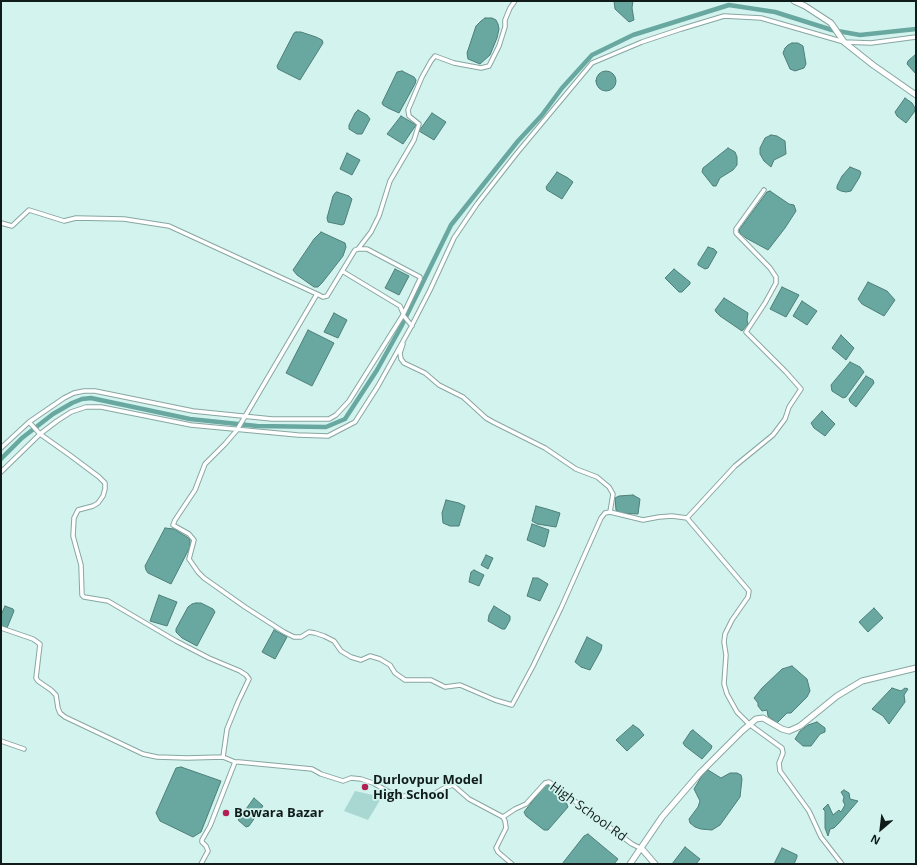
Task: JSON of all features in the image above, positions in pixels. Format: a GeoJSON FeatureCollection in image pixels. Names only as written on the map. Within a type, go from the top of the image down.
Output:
{"type":"FeatureCollection","features":[{"type":"Feature","properties":{"kind":"street"},"geometry":{"type":"LineString","coordinates":[[1,224],[12,226],[29,210],[64,220],[76,218],[124,219],[170,226],[323,297],[327,296],[355,250],[358,249],[371,232],[379,216],[390,181],[414,140],[419,124],[409,116],[408,110],[422,77],[431,61],[435,56],[454,63],[481,68],[489,66],[499,46],[505,27],[505,20],[515,1]]}},
{"type":"Feature","properties":{"kind":"street"},"geometry":{"type":"LineString","coordinates":[[794,1],[805,6],[831,23],[844,42],[873,65],[916,95]]}},
{"type":"Feature","properties":{"kind":"street"},"geometry":{"type":"LineString","coordinates":[[1,472],[40,434],[64,416],[86,406],[101,407],[191,425],[237,430],[328,436],[355,422],[378,386],[412,324],[430,290],[454,238],[477,204],[517,153],[592,63],[642,42],[724,16],[761,18],[844,42],[872,43],[916,37]]}},
{"type":"Feature","properties":{"kind":"street"},"geometry":{"type":"LineString","coordinates":[[687,518],[735,466],[773,435],[785,419],[789,407],[801,389],[746,332],[776,283],[776,278],[770,268],[736,233],[736,229],[764,190]]}},
{"type":"Feature","properties":{"kind":"street"},"geometry":{"type":"LineString","coordinates":[[1,448],[29,422],[64,398],[74,393],[95,391],[192,410],[272,420],[329,419],[336,415],[349,400],[403,314],[420,280],[420,277],[367,249],[358,249]]}},
{"type":"Feature","properties":{"kind":"street"},"geometry":{"type":"LineString","coordinates":[[342,270],[400,306],[408,322],[412,324]]}},
{"type":"Feature","properties":{"kind":"street"},"geometry":{"type":"LineString","coordinates":[[317,294],[237,430],[205,464],[195,490],[174,523],[174,525],[189,534],[194,540],[189,559],[198,572],[245,607],[294,637],[301,637],[310,632],[315,633],[334,642],[342,651],[351,657],[361,660],[370,656],[380,659],[390,665],[395,673],[406,680],[431,680],[445,687],[460,685],[511,706],[516,700],[533,666],[561,608],[601,518],[605,513],[610,512],[643,520],[672,516],[687,518],[748,590],[748,597],[732,620],[724,642],[726,655],[724,676],[725,688],[732,705],[749,724],[782,748],[783,752],[779,763],[780,771],[809,811],[821,837],[842,864]]}},
{"type":"Feature","properties":{"kind":"street"},"geometry":{"type":"LineString","coordinates":[[412,324],[400,353],[401,359],[404,362],[425,373],[439,385],[463,397],[493,422],[545,448],[576,469],[597,477],[613,494],[610,512]]}},
{"type":"Feature","properties":{"kind":"street"},"geometry":{"type":"LineString","coordinates":[[29,422],[40,434],[99,477],[104,483],[105,489],[103,496],[98,503],[78,510],[74,518],[74,536],[81,565],[82,595],[84,597],[108,601],[176,641],[209,658],[240,671],[249,679],[238,702],[228,729],[223,757]]}},
{"type":"Feature","properties":{"kind":"street"},"geometry":{"type":"LineString","coordinates":[[1,628],[33,639],[40,644],[36,678],[56,695],[60,713],[65,717],[143,754],[156,757],[223,757],[235,762],[312,769],[322,774],[343,780],[351,778],[361,779],[373,783],[389,792],[402,796],[434,794],[453,786],[469,799],[503,817],[506,828],[496,848],[498,852],[512,864]]}},
{"type":"Feature","properties":{"kind":"street"},"geometry":{"type":"LineString","coordinates":[[630,864],[642,849],[662,817],[700,773],[749,724],[756,719],[763,718],[788,731],[800,726],[837,696],[862,681],[916,668]]}},
{"type":"Feature","properties":{"kind":"street"},"geometry":{"type":"LineString","coordinates":[[1,741],[24,749]]}},
{"type":"Feature","properties":{"kind":"street"},"geometry":{"type":"LineString","coordinates":[[201,864],[208,851],[202,840],[210,826],[235,762]]}},
{"type":"Feature","properties":{"kind":"street","name":"High School Rd"},"geometry":{"type":"LineString","coordinates":[[503,817],[526,804],[546,782],[557,788],[632,844],[642,849]]}},
{"type":"Feature","properties":{"kind":"street"},"geometry":{"type":"LineString","coordinates":[[642,849],[656,864]]}},
{"type":"Feature","properties":{"kind":"shaded area"},"geometry":{"type":"Polygon","coordinates":[[[614,1],[633,1],[632,8],[634,20],[629,22],[615,9],[614,1]]]}},
{"type":"Feature","properties":{"kind":"shaded area"},"geometry":{"type":"Polygon","coordinates":[[[485,18],[492,18],[496,20],[499,29],[490,55],[480,64],[468,59],[467,53],[476,26],[485,18]]]}},
{"type":"Feature","properties":{"kind":"shaded area"},"geometry":{"type":"Polygon","coordinates":[[[301,32],[316,37],[322,40],[323,43],[300,80],[278,69],[277,66],[294,33],[301,32]]]}},
{"type":"Feature","properties":{"kind":"shaded area"},"geometry":{"type":"Polygon","coordinates":[[[792,43],[798,43],[803,46],[806,64],[804,68],[795,71],[790,69],[783,53],[785,48],[792,43]]]}},
{"type":"Feature","properties":{"kind":"shaded area"},"geometry":{"type":"Polygon","coordinates":[[[916,54],[916,74],[907,64],[908,61],[916,54]]]}},
{"type":"Feature","properties":{"kind":"shaded area"},"geometry":{"type":"Polygon","coordinates":[[[402,71],[414,77],[416,80],[399,113],[388,108],[382,103],[397,72],[402,71]]]}},
{"type":"Feature","properties":{"kind":"shaded area"},"geometry":{"type":"Polygon","coordinates":[[[602,71],[610,71],[616,77],[616,85],[610,91],[602,91],[596,85],[596,77],[602,71]]]}},
{"type":"Feature","properties":{"kind":"shaded area"},"geometry":{"type":"Polygon","coordinates":[[[905,98],[912,103],[915,108],[915,111],[906,123],[897,116],[895,112],[905,98]]]}},
{"type":"Feature","properties":{"kind":"shaded area"},"geometry":{"type":"Polygon","coordinates":[[[358,110],[367,115],[370,119],[362,134],[357,134],[349,129],[349,125],[358,110]]]}},
{"type":"Feature","properties":{"kind":"shaded area"},"geometry":{"type":"Polygon","coordinates":[[[432,113],[446,122],[434,140],[419,131],[432,113]]]}},
{"type":"Feature","properties":{"kind":"shaded area"},"geometry":{"type":"Polygon","coordinates":[[[401,116],[416,125],[403,144],[387,134],[401,116]]]}},
{"type":"Feature","properties":{"kind":"shaded area"},"geometry":{"type":"Polygon","coordinates":[[[771,135],[777,136],[785,141],[786,154],[774,160],[771,167],[764,161],[760,154],[760,148],[765,138],[771,135]]]}},
{"type":"Feature","properties":{"kind":"shaded area"},"geometry":{"type":"Polygon","coordinates":[[[728,148],[735,152],[737,157],[737,165],[733,170],[720,178],[716,186],[713,186],[702,172],[703,168],[728,148]]]}},
{"type":"Feature","properties":{"kind":"shaded area"},"geometry":{"type":"Polygon","coordinates":[[[347,153],[360,160],[352,175],[340,169],[347,153]]]}},
{"type":"Feature","properties":{"kind":"shaded area"},"geometry":{"type":"Polygon","coordinates":[[[850,167],[860,171],[861,173],[851,191],[841,191],[837,189],[837,186],[842,176],[850,167]]]}},
{"type":"Feature","properties":{"kind":"shaded area"},"geometry":{"type":"Polygon","coordinates":[[[557,172],[573,182],[562,199],[547,190],[546,187],[557,172]]]}},
{"type":"Feature","properties":{"kind":"shaded area"},"geometry":{"type":"Polygon","coordinates":[[[770,191],[789,204],[794,205],[796,211],[768,250],[746,238],[740,233],[739,230],[767,192],[770,191]]]}},
{"type":"Feature","properties":{"kind":"shaded area"},"geometry":{"type":"Polygon","coordinates":[[[337,192],[349,196],[352,199],[344,224],[342,225],[328,222],[327,218],[333,196],[337,192]]]}},
{"type":"Feature","properties":{"kind":"shaded area"},"geometry":{"type":"Polygon","coordinates":[[[321,232],[345,243],[346,247],[343,256],[322,283],[318,287],[314,287],[297,275],[293,270],[314,239],[321,232]]]}},
{"type":"Feature","properties":{"kind":"shaded area"},"geometry":{"type":"Polygon","coordinates":[[[708,247],[717,252],[708,268],[705,269],[698,265],[698,263],[708,247]]]}},
{"type":"Feature","properties":{"kind":"shaded area"},"geometry":{"type":"Polygon","coordinates":[[[395,269],[409,276],[399,295],[385,288],[395,269]]]}},
{"type":"Feature","properties":{"kind":"shaded area"},"geometry":{"type":"Polygon","coordinates":[[[674,269],[690,282],[690,284],[682,292],[679,292],[665,278],[674,269]]]}},
{"type":"Feature","properties":{"kind":"shaded area"},"geometry":{"type":"Polygon","coordinates":[[[868,282],[887,291],[895,300],[884,316],[862,304],[858,299],[868,282]]]}},
{"type":"Feature","properties":{"kind":"shaded area"},"geometry":{"type":"Polygon","coordinates":[[[782,287],[799,295],[786,317],[770,309],[782,287]]]}},
{"type":"Feature","properties":{"kind":"shaded area"},"geometry":{"type":"Polygon","coordinates":[[[724,298],[748,313],[748,324],[742,331],[716,312],[715,310],[724,298]]]}},
{"type":"Feature","properties":{"kind":"shaded area"},"geometry":{"type":"Polygon","coordinates":[[[802,301],[817,311],[807,325],[793,316],[802,301]]]}},
{"type":"Feature","properties":{"kind":"shaded area"},"geometry":{"type":"Polygon","coordinates":[[[334,313],[347,320],[338,338],[324,332],[334,313]]]}},
{"type":"Feature","properties":{"kind":"shaded area"},"geometry":{"type":"Polygon","coordinates":[[[308,330],[334,343],[312,386],[286,373],[308,330]]]}},
{"type":"Feature","properties":{"kind":"shaded area"},"geometry":{"type":"Polygon","coordinates":[[[841,335],[854,348],[846,360],[832,348],[841,335]]]}},
{"type":"Feature","properties":{"kind":"shaded area"},"geometry":{"type":"Polygon","coordinates":[[[850,362],[860,367],[864,372],[846,397],[843,398],[832,391],[831,385],[850,362]]]}},
{"type":"Feature","properties":{"kind":"shaded area"},"geometry":{"type":"Polygon","coordinates":[[[866,376],[873,380],[874,383],[856,407],[850,402],[849,399],[866,376]]]}},
{"type":"Feature","properties":{"kind":"shaded area"},"geometry":{"type":"Polygon","coordinates":[[[822,411],[835,424],[825,436],[814,428],[811,423],[822,411]]]}},
{"type":"Feature","properties":{"kind":"shaded area"},"geometry":{"type":"Polygon","coordinates":[[[633,495],[640,499],[638,514],[621,513],[616,510],[615,498],[619,496],[633,495]]]}},
{"type":"Feature","properties":{"kind":"shaded area"},"geometry":{"type":"Polygon","coordinates":[[[446,500],[465,506],[459,526],[450,526],[443,523],[442,513],[446,500]]]}},
{"type":"Feature","properties":{"kind":"shaded area"},"geometry":{"type":"Polygon","coordinates":[[[536,506],[560,513],[556,527],[537,524],[532,521],[536,506]]]}},
{"type":"Feature","properties":{"kind":"shaded area"},"geometry":{"type":"Polygon","coordinates":[[[532,524],[549,530],[544,547],[527,540],[532,524]]]}},
{"type":"Feature","properties":{"kind":"shaded area"},"geometry":{"type":"Polygon","coordinates":[[[165,528],[174,529],[190,539],[190,547],[171,584],[148,573],[145,566],[165,528]]]}},
{"type":"Feature","properties":{"kind":"shaded area"},"geometry":{"type":"Polygon","coordinates":[[[486,555],[493,558],[488,569],[481,565],[486,555]]]}},
{"type":"Feature","properties":{"kind":"shaded area"},"geometry":{"type":"Polygon","coordinates":[[[474,570],[484,575],[479,586],[469,582],[471,572],[474,570]]]}},
{"type":"Feature","properties":{"kind":"shaded area"},"geometry":{"type":"Polygon","coordinates":[[[533,578],[538,578],[548,584],[540,601],[527,596],[533,578]]]}},
{"type":"Feature","properties":{"kind":"shaded area"},"geometry":{"type":"Polygon","coordinates":[[[159,595],[177,602],[167,626],[150,621],[159,595]]]}},
{"type":"Feature","properties":{"kind":"shaded area"},"geometry":{"type":"Polygon","coordinates":[[[196,603],[201,603],[213,609],[215,612],[197,646],[182,638],[176,632],[176,629],[188,607],[196,603]]]}},
{"type":"Feature","properties":{"kind":"shaded area"},"geometry":{"type":"Polygon","coordinates":[[[5,606],[13,609],[14,611],[7,628],[1,626],[1,615],[5,606]]]}},
{"type":"Feature","properties":{"kind":"shaded area"},"geometry":{"type":"Polygon","coordinates":[[[494,606],[510,616],[510,620],[505,629],[502,629],[488,621],[489,615],[494,606]]]}},
{"type":"Feature","properties":{"kind":"shaded area"},"geometry":{"type":"Polygon","coordinates":[[[874,608],[883,618],[868,632],[859,622],[874,608]]]}},
{"type":"Feature","properties":{"kind":"shaded area"},"geometry":{"type":"Polygon","coordinates":[[[274,630],[287,637],[275,659],[262,652],[274,630]]]}},
{"type":"Feature","properties":{"kind":"shaded area"},"geometry":{"type":"Polygon","coordinates":[[[587,637],[602,645],[601,650],[590,670],[581,667],[575,662],[587,637]]]}},
{"type":"Feature","properties":{"kind":"shaded area"},"geometry":{"type":"Polygon","coordinates":[[[792,666],[807,679],[810,691],[807,697],[791,713],[787,713],[777,723],[768,716],[767,710],[762,711],[754,698],[782,669],[792,666]]]}},
{"type":"Feature","properties":{"kind":"shaded area"},"geometry":{"type":"Polygon","coordinates":[[[892,688],[901,691],[905,688],[908,689],[904,695],[905,702],[889,724],[883,716],[872,709],[892,688]]]}},
{"type":"Feature","properties":{"kind":"shaded area"},"geometry":{"type":"Polygon","coordinates":[[[817,722],[825,728],[825,732],[820,734],[811,746],[803,746],[795,739],[800,731],[808,725],[817,722]]]}},
{"type":"Feature","properties":{"kind":"shaded area"},"geometry":{"type":"Polygon","coordinates":[[[633,725],[644,735],[627,751],[616,740],[633,725]]]}},
{"type":"Feature","properties":{"kind":"shaded area"},"geometry":{"type":"Polygon","coordinates":[[[693,730],[712,746],[702,759],[683,743],[693,730]]]}},
{"type":"Feature","properties":{"kind":"shaded area"},"geometry":{"type":"Polygon","coordinates":[[[181,767],[221,781],[201,832],[193,837],[160,821],[156,813],[176,768],[181,767]]]}},
{"type":"Feature","properties":{"kind":"shaded area"},"geometry":{"type":"Polygon","coordinates":[[[708,770],[721,778],[730,773],[737,773],[741,775],[742,779],[740,797],[720,825],[712,830],[695,827],[690,823],[689,819],[698,807],[700,801],[694,789],[703,774],[708,770]]]}},
{"type":"Feature","properties":{"kind":"shaded area"},"geometry":{"type":"Polygon","coordinates":[[[546,784],[564,797],[568,807],[548,830],[544,830],[526,816],[524,812],[546,784]]]}},
{"type":"Feature","properties":{"kind":"shaded area"},"geometry":{"type":"Polygon","coordinates":[[[844,790],[849,793],[850,799],[858,801],[834,828],[830,829],[828,836],[825,828],[825,811],[823,809],[828,804],[833,815],[839,810],[841,812],[845,805],[843,801],[844,797],[841,792],[844,790]]]}},
{"type":"Feature","properties":{"kind":"shaded area"},"geometry":{"type":"Polygon","coordinates":[[[355,791],[382,797],[368,820],[344,811],[355,791]]]}},
{"type":"Feature","properties":{"kind":"shaded area"},"geometry":{"type":"Polygon","coordinates":[[[254,798],[263,806],[249,826],[246,827],[238,820],[254,798]]]}},
{"type":"Feature","properties":{"kind":"shaded area"},"geometry":{"type":"Polygon","coordinates":[[[588,834],[618,859],[614,864],[562,864],[584,836],[588,834]]]}},
{"type":"Feature","properties":{"kind":"shaded area"},"geometry":{"type":"Polygon","coordinates":[[[685,847],[700,859],[696,864],[672,864],[685,847]]]}},
{"type":"Feature","properties":{"kind":"shaded area"},"geometry":{"type":"Polygon","coordinates":[[[782,848],[797,855],[794,864],[774,864],[782,848]]]}},
{"type":"Feature","properties":{"kind":"waterway"},"geometry":{"type":"LineString","coordinates":[[1,459],[22,438],[53,414],[82,399],[91,398],[190,419],[257,426],[326,427],[345,419],[377,370],[401,327],[451,225],[518,141],[542,115],[562,88],[592,55],[633,35],[729,5],[775,12],[832,30],[860,35],[916,29]]}},
{"type":"Feature","properties":{"kind":"place","name":"Durlovpur Model High School"},"geometry":{"type":"Point","coordinates":[365,787]}},
{"type":"Feature","properties":{"kind":"place","name":"Bowara Bazar"},"geometry":{"type":"Point","coordinates":[226,813]}}]}
